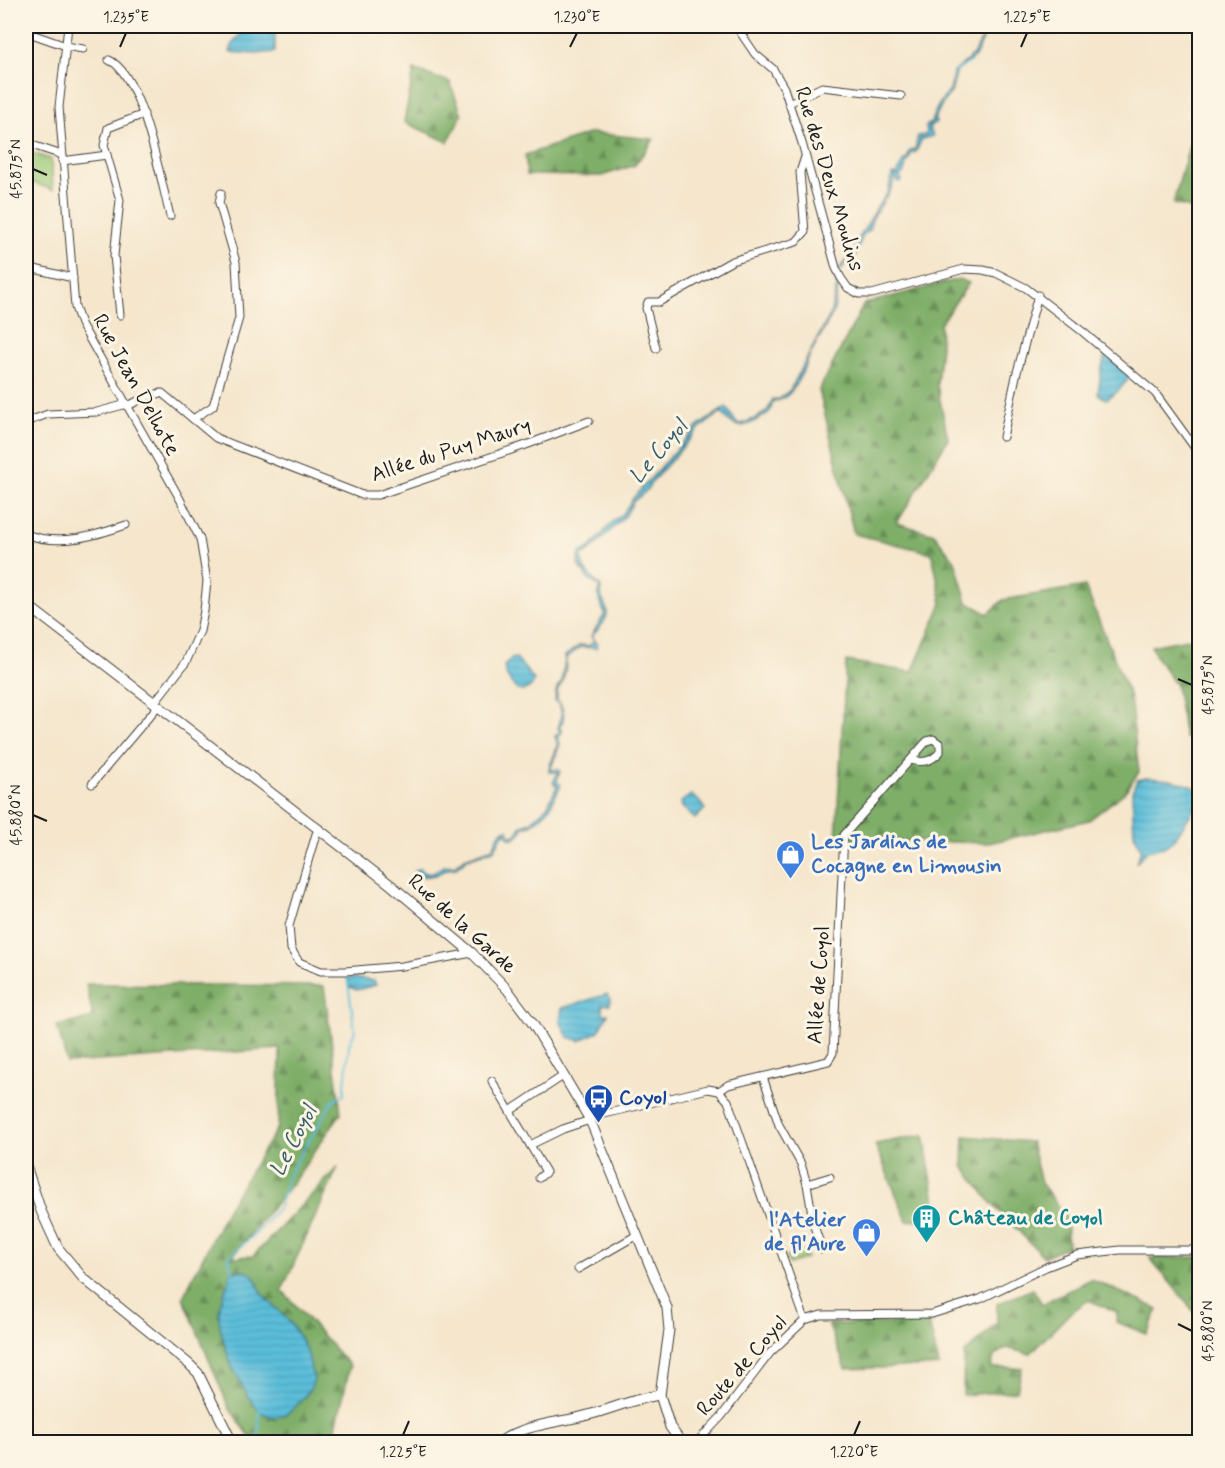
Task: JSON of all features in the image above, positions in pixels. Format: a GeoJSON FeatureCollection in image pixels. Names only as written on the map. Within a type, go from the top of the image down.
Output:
{"type":"FeatureCollection","features":[{"type":"Feature","properties":{"kind":"main road","name":"Rue de la Garde"},"geometry":{"type":"LineString","coordinates":[[26,604],[408,899],[472,953],[507,989],[533,1024],[589,1119],[664,1301],[669,1319],[669,1330],[660,1395],[670,1427],[681,1443]]}},
{"type":"Feature","properties":{"kind":"main road"},"geometry":{"type":"LineString","coordinates":[[26,1168],[41,1211],[58,1248],[83,1278],[198,1373],[232,1443]]}},
{"type":"Feature","properties":{"kind":"main road"},"geometry":{"type":"LineString","coordinates":[[500,1443],[512,1433],[590,1415],[645,1396],[660,1395]]}},
{"type":"Feature","properties":{"kind":"street","name":"Rue Jean Delhote"},"geometry":{"type":"LineString","coordinates":[[68,26],[59,107],[75,306],[81,324],[180,499],[200,539],[207,581],[200,631],[186,662],[156,705],[92,784]]}},
{"type":"Feature","properties":{"kind":"street","name":"Rue des Deux Moulins"},"geometry":{"type":"LineString","coordinates":[[736,26],[755,54],[773,69],[784,88],[806,155],[836,268],[848,288],[860,294],[872,294],[964,269],[996,273],[1038,295],[1155,393],[1200,455]]}},
{"type":"Feature","properties":{"kind":"street"},"geometry":{"type":"LineString","coordinates":[[26,32],[66,46],[83,49]]}},
{"type":"Feature","properties":{"kind":"street"},"geometry":{"type":"LineString","coordinates":[[109,60],[126,74],[144,114],[170,216]]}},
{"type":"Feature","properties":{"kind":"street"},"geometry":{"type":"LineString","coordinates":[[789,103],[822,87],[901,96]]}},
{"type":"Feature","properties":{"kind":"street"},"geometry":{"type":"LineString","coordinates":[[120,315],[114,256],[120,200],[104,144],[108,128],[144,114]]}},
{"type":"Feature","properties":{"kind":"street"},"geometry":{"type":"LineString","coordinates":[[26,143],[62,158],[107,154]]}},
{"type":"Feature","properties":{"kind":"street"},"geometry":{"type":"LineString","coordinates":[[656,348],[646,308],[648,302],[659,302],[732,261],[796,242],[805,232],[800,172],[806,155]]}},
{"type":"Feature","properties":{"kind":"street"},"geometry":{"type":"LineString","coordinates":[[193,419],[213,406],[239,318],[236,262],[219,202],[221,192]]}},
{"type":"Feature","properties":{"kind":"street"},"geometry":{"type":"LineString","coordinates":[[26,267],[73,278]]}},
{"type":"Feature","properties":{"kind":"street"},"geometry":{"type":"LineString","coordinates":[[1003,437],[1016,376],[1038,295]]}},
{"type":"Feature","properties":{"kind":"street","name":"Allée du Puy Maury"},"geometry":{"type":"LineString","coordinates":[[127,405],[147,396],[162,393],[216,438],[362,495],[378,495],[589,421]]}},
{"type":"Feature","properties":{"kind":"street"},"geometry":{"type":"LineString","coordinates":[[26,422],[48,414],[97,412],[127,405]]}},
{"type":"Feature","properties":{"kind":"street"},"geometry":{"type":"LineString","coordinates":[[26,534],[50,539],[76,540],[89,538],[126,525]]}},
{"type":"Feature","properties":{"kind":"street","name":"Allée de Coyol"},"geometry":{"type":"LineString","coordinates":[[530,1145],[563,1128],[589,1119],[708,1089],[719,1091],[729,1085],[828,1061],[833,1053],[844,835],[911,760]]}},
{"type":"Feature","properties":{"kind":"street"},"geometry":{"type":"LineString","coordinates":[[320,829],[316,834],[289,926],[291,949],[299,962],[321,971],[345,971],[402,966],[472,953]]}},
{"type":"Feature","properties":{"kind":"street"},"geometry":{"type":"LineString","coordinates":[[510,1111],[563,1076]]}},
{"type":"Feature","properties":{"kind":"street"},"geometry":{"type":"LineString","coordinates":[[763,1077],[778,1125],[801,1164],[814,1226],[822,1249]]}},
{"type":"Feature","properties":{"kind":"street"},"geometry":{"type":"LineString","coordinates":[[492,1081],[546,1172],[539,1178]]}},
{"type":"Feature","properties":{"kind":"street"},"geometry":{"type":"LineString","coordinates":[[719,1091],[728,1101],[805,1320]]}},
{"type":"Feature","properties":{"kind":"street"},"geometry":{"type":"LineString","coordinates":[[807,1184],[830,1177]]}},
{"type":"Feature","properties":{"kind":"street"},"geometry":{"type":"LineString","coordinates":[[578,1269],[637,1235]]}},
{"type":"Feature","properties":{"kind":"street","name":"Route de Coyol"},"geometry":{"type":"LineString","coordinates":[[697,1443],[721,1418],[770,1353],[805,1320],[821,1316],[932,1314],[980,1299],[1046,1267],[1077,1255],[1120,1250],[1200,1250]]}},
{"type":"Feature","properties":{"kind":"green space"},"geometry":{"type":"Polygon","coordinates":[[[414,70],[450,82],[462,115],[448,142],[404,122],[414,70]]]}},
{"type":"Feature","properties":{"kind":"green space"},"geometry":{"type":"Polygon","coordinates":[[[1200,110],[1199,210],[1173,204],[1200,110]]]}},
{"type":"Feature","properties":{"kind":"green space"},"geometry":{"type":"Polygon","coordinates":[[[591,133],[654,139],[635,165],[602,176],[527,175],[525,155],[591,133]]]}},
{"type":"Feature","properties":{"kind":"green space"},"geometry":{"type":"Polygon","coordinates":[[[26,151],[51,159],[53,190],[26,180],[26,151]]]}},
{"type":"Feature","properties":{"kind":"green space"},"geometry":{"type":"Polygon","coordinates":[[[959,279],[969,283],[940,324],[941,346],[937,385],[948,439],[897,523],[934,534],[955,561],[967,602],[988,614],[1003,600],[1085,586],[1130,697],[1139,772],[1124,793],[1089,820],[989,843],[836,839],[846,661],[912,672],[942,603],[932,553],[854,534],[819,390],[864,304],[959,279]]]}},
{"type":"Feature","properties":{"kind":"green space"},"geometry":{"type":"Polygon","coordinates":[[[1187,639],[1199,644],[1200,737],[1185,738],[1176,685],[1151,646],[1187,639]]]}},
{"type":"Feature","properties":{"kind":"green space"},"geometry":{"type":"Polygon","coordinates":[[[86,984],[324,986],[341,1113],[294,1181],[232,1257],[253,1256],[338,1167],[282,1290],[350,1366],[335,1432],[341,1442],[254,1442],[229,1408],[183,1297],[227,1209],[278,1127],[280,1049],[67,1063],[57,1026],[93,1018],[86,984]]]}},
{"type":"Feature","properties":{"kind":"green space"},"geometry":{"type":"Polygon","coordinates":[[[924,1135],[938,1219],[907,1221],[875,1144],[924,1135]]]}},
{"type":"Feature","properties":{"kind":"green space"},"geometry":{"type":"Polygon","coordinates":[[[964,1136],[1031,1142],[1041,1183],[1066,1216],[1068,1246],[1044,1257],[992,1204],[963,1166],[964,1136]]]}},
{"type":"Feature","properties":{"kind":"green space"},"geometry":{"type":"Polygon","coordinates":[[[804,1251],[807,1258],[789,1264],[786,1257],[804,1251]]]}},
{"type":"Feature","properties":{"kind":"green space"},"geometry":{"type":"Polygon","coordinates":[[[1200,1257],[1199,1318],[1150,1258],[1200,1257]]]}},
{"type":"Feature","properties":{"kind":"green space"},"geometry":{"type":"Polygon","coordinates":[[[1091,1279],[1158,1309],[1147,1334],[1116,1322],[1117,1312],[1088,1300],[1067,1316],[1030,1354],[1006,1348],[994,1356],[991,1368],[1022,1368],[1017,1391],[963,1395],[964,1354],[997,1323],[997,1304],[1033,1289],[1042,1304],[1091,1279]]]}},
{"type":"Feature","properties":{"kind":"green space"},"geometry":{"type":"Polygon","coordinates":[[[929,1322],[939,1366],[846,1369],[828,1324],[929,1322]]]}},
{"type":"Feature","properties":{"kind":"water"},"geometry":{"type":"Polygon","coordinates":[[[247,26],[275,26],[275,52],[256,54],[230,52],[233,43],[247,26]]]}},
{"type":"Feature","properties":{"kind":"water"},"geometry":{"type":"Polygon","coordinates":[[[995,26],[993,31],[985,35],[975,57],[957,70],[951,93],[941,105],[934,120],[936,122],[929,127],[933,136],[922,139],[916,152],[911,153],[904,172],[900,176],[902,181],[898,182],[894,176],[891,190],[873,217],[870,230],[863,235],[855,257],[849,259],[840,271],[839,269],[855,248],[854,246],[876,208],[888,192],[892,174],[897,175],[909,152],[912,149],[915,150],[918,136],[927,133],[926,126],[931,123],[938,106],[950,91],[953,72],[973,55],[984,35],[983,28],[987,29],[995,26]]]}},
{"type":"Feature","properties":{"kind":"water"},"geometry":{"type":"Polygon","coordinates":[[[835,275],[840,287],[833,313],[798,381],[787,396],[780,400],[773,401],[768,413],[747,425],[735,425],[722,412],[699,429],[646,491],[633,502],[626,515],[589,552],[581,557],[584,569],[601,587],[601,596],[607,614],[593,635],[593,639],[598,644],[596,648],[581,647],[566,658],[563,682],[558,688],[557,695],[563,713],[560,726],[562,732],[558,737],[560,744],[551,768],[560,771],[557,782],[561,785],[549,809],[512,839],[505,831],[494,850],[467,859],[456,868],[431,876],[413,877],[415,870],[430,873],[441,867],[455,866],[465,858],[493,848],[501,831],[508,829],[510,836],[516,835],[522,825],[531,822],[547,807],[557,786],[553,783],[558,772],[549,772],[549,768],[558,745],[555,736],[560,732],[558,728],[561,710],[555,701],[557,688],[562,682],[565,656],[580,645],[588,646],[594,642],[591,636],[605,614],[599,600],[599,586],[588,579],[578,564],[580,553],[591,547],[614,520],[623,514],[633,498],[697,427],[726,407],[737,424],[749,421],[766,411],[773,399],[779,399],[790,390],[830,315],[837,286],[835,275]]]}},
{"type":"Feature","properties":{"kind":"water"},"geometry":{"type":"Polygon","coordinates":[[[1105,355],[1131,376],[1117,392],[1106,399],[1098,394],[1105,355]]]}},
{"type":"Feature","properties":{"kind":"water"},"geometry":{"type":"Polygon","coordinates":[[[516,658],[534,680],[532,686],[523,691],[517,690],[507,677],[504,666],[511,659],[516,658]]]}},
{"type":"Feature","properties":{"kind":"water"},"geometry":{"type":"Polygon","coordinates":[[[1145,778],[1186,784],[1199,790],[1199,801],[1174,840],[1164,847],[1147,851],[1136,863],[1141,849],[1134,834],[1132,792],[1137,780],[1145,778]]]}},
{"type":"Feature","properties":{"kind":"water"},"geometry":{"type":"Polygon","coordinates":[[[691,795],[705,809],[695,819],[682,807],[681,802],[691,795]]]}},
{"type":"Feature","properties":{"kind":"water"},"geometry":{"type":"Polygon","coordinates":[[[348,979],[374,981],[376,985],[357,990],[349,987],[348,979]]]}},
{"type":"Feature","properties":{"kind":"water"},"geometry":{"type":"Polygon","coordinates":[[[607,994],[611,999],[610,1004],[602,1005],[603,1014],[608,1014],[599,1031],[580,1041],[568,1037],[560,1021],[562,1008],[607,994]]]}},
{"type":"Feature","properties":{"kind":"water"},"geometry":{"type":"Polygon","coordinates":[[[242,1270],[252,1274],[264,1296],[288,1320],[308,1354],[314,1376],[311,1387],[299,1403],[280,1416],[271,1417],[264,1414],[250,1400],[233,1369],[222,1335],[219,1310],[222,1299],[231,1272],[242,1270]]]}},
{"type":"Feature","properties":{"kind":"waterway","name":"Le Coyol"},"geometry":{"type":"LineString","coordinates":[[955,72],[970,62]]}},
{"type":"Feature","properties":{"kind":"waterway","name":"Le Coyol"},"geometry":{"type":"LineString","coordinates":[[233,1273],[228,1258],[259,1230],[279,1207],[289,1174],[334,1099],[344,1095],[349,1045],[355,1031],[347,977]]}},
{"type":"Feature","properties":{"kind":"waterway","name":"Le Coyol"},"geometry":{"type":"LineString","coordinates":[[258,1442],[260,1409]]}},
{"type":"Feature","properties":{"kind":"place","name":"Les Jardins de Cocagne en Limousin"},"geometry":{"type":"Point","coordinates":[790,880]}},
{"type":"Feature","properties":{"kind":"place","name":"Coyol"},"geometry":{"type":"Point","coordinates":[598,1124]}},
{"type":"Feature","properties":{"kind":"place","name":"Château de Coyol"},"geometry":{"type":"Point","coordinates":[927,1244]}},
{"type":"Feature","properties":{"kind":"place","name":"l'Atelier de fl'Aure"},"geometry":{"type":"Point","coordinates":[867,1258]}}]}
